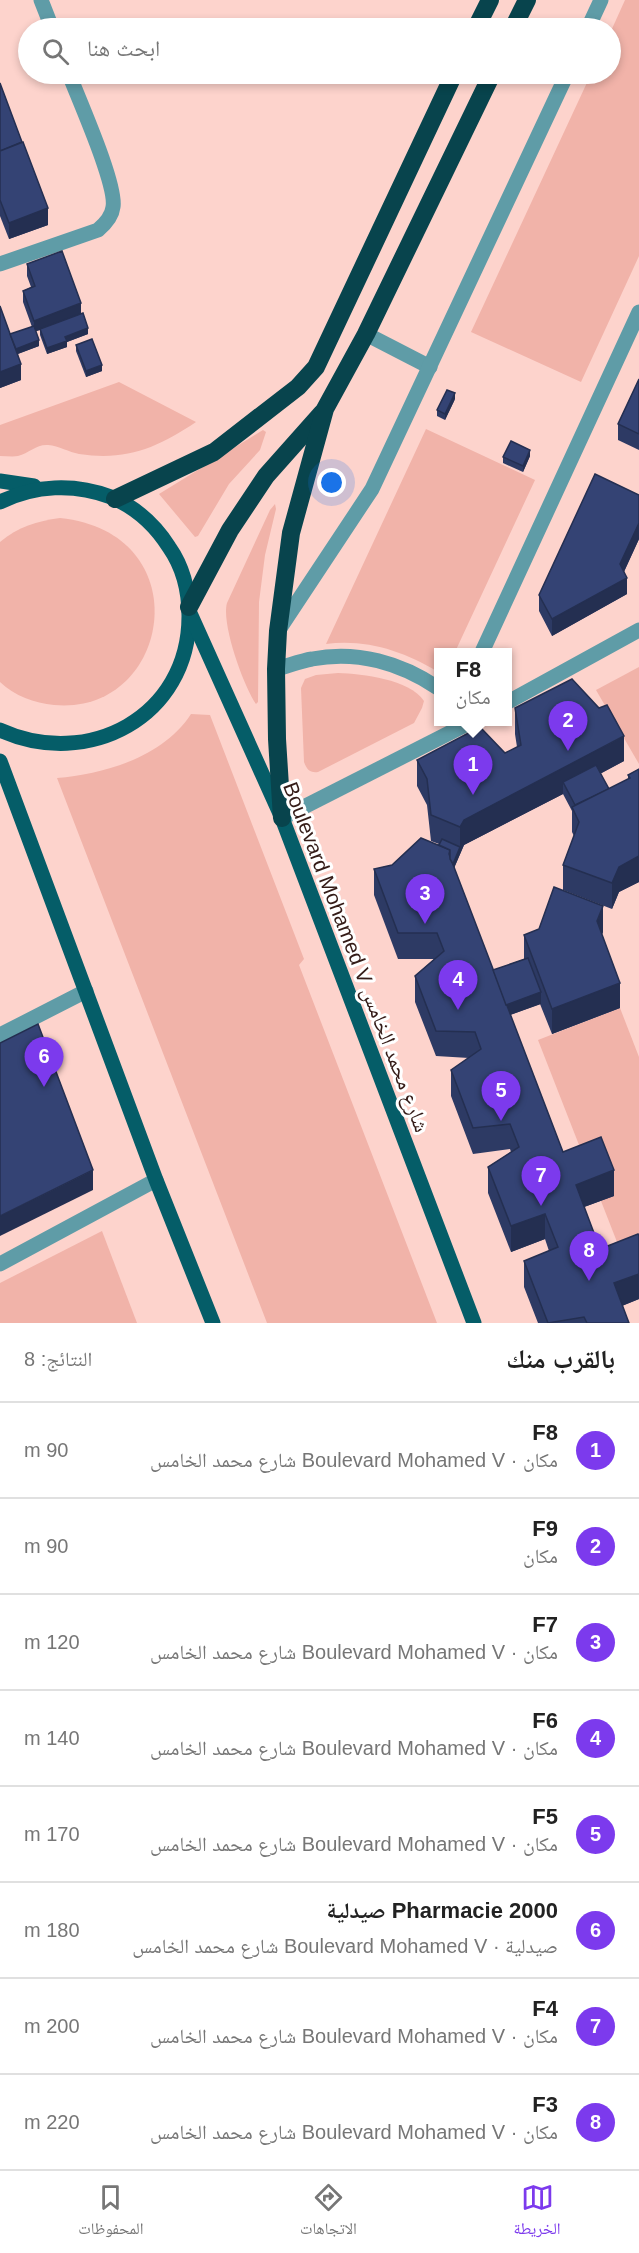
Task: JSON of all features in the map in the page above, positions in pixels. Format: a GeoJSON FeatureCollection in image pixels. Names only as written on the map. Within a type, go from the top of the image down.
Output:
{"type":"FeatureCollection","features":[{"type":"Feature","properties":{"kind":"highway"},"geometry":{"type":"LineString","coordinates":[[481,18],[490,0]]}},
{"type":"Feature","properties":{"kind":"highway"},"geometry":{"type":"LineString","coordinates":[[518,18],[527,0]]}},
{"type":"Feature","properties":{"kind":"highway"},"geometry":{"type":"LineString","coordinates":[[115,499],[214,452],[298,387],[316,367],[449,84]]}},
{"type":"Feature","properties":{"kind":"highway"},"geometry":{"type":"LineString","coordinates":[[189,609],[230,530],[266,476],[325,409],[366,334],[487,84]]}},
{"type":"Feature","properties":{"kind":"highway"},"geometry":{"type":"LineString","coordinates":[[282,818],[277,739],[276,669],[279,631],[291,533],[325,409]]}},
{"type":"Feature","properties":{"kind":"main road"},"geometry":{"type":"LineString","coordinates":[[0,481],[20,485],[81,489],[115,499],[147,520],[171,549],[184,578],[189,609],[187,641],[173,678],[149,710],[125,728],[97,739],[68,745],[28,741],[0,730]]}},
{"type":"Feature","properties":{"kind":"main road"},"geometry":{"type":"LineString","coordinates":[[0,502],[33,490],[64,487]]}},
{"type":"Feature","properties":{"kind":"main road","name":"Boulevard Mohamed V شارع محمد الخامس"},"geometry":{"type":"LineString","coordinates":[[189,609],[282,818],[474,1323]]}},
{"type":"Feature","properties":{"kind":"main road"},"geometry":{"type":"LineString","coordinates":[[0,761],[156,1180],[213,1323]]}},
{"type":"Feature","properties":{"kind":"street"},"geometry":{"type":"LineString","coordinates":[[41,0],[48,18]]}},
{"type":"Feature","properties":{"kind":"street"},"geometry":{"type":"LineString","coordinates":[[593,18],[601,0]]}},
{"type":"Feature","properties":{"kind":"street"},"geometry":{"type":"LineString","coordinates":[[1,261],[98,230],[105,224],[113,210],[112,187],[73,84]]}},
{"type":"Feature","properties":{"kind":"street"},"geometry":{"type":"LineString","coordinates":[[279,631],[372,489],[562,84]]}},
{"type":"Feature","properties":{"kind":"street"},"geometry":{"type":"LineString","coordinates":[[484,648],[639,312]]}},
{"type":"Feature","properties":{"kind":"street"},"geometry":{"type":"LineString","coordinates":[[366,334],[430,367]]}},
{"type":"Feature","properties":{"kind":"street"},"geometry":{"type":"LineString","coordinates":[[512,699],[639,630]]}},
{"type":"Feature","properties":{"kind":"street"},"geometry":{"type":"LineString","coordinates":[[276,669],[312,659],[338,656],[363,657],[412,672],[434,686]]}},
{"type":"Feature","properties":{"kind":"street"},"geometry":{"type":"LineString","coordinates":[[282,818],[451,728]]}},
{"type":"Feature","properties":{"kind":"street"},"geometry":{"type":"LineString","coordinates":[[0,1035],[86,991]]}},
{"type":"Feature","properties":{"kind":"street"},"geometry":{"type":"LineString","coordinates":[[0,1264],[156,1180]]}},
{"type":"Feature","properties":{"kind":"shaded area"},"geometry":{"type":"Polygon","coordinates":[[[625,0],[639,0],[639,256],[581,382],[471,332],[586,84],[621,84],[621,18],[617,18],[625,0]]]}},
{"type":"Feature","properties":{"kind":"shaded area"},"geometry":{"type":"Polygon","coordinates":[[[119,382],[196,422],[168,439],[127,454],[96,456],[44,445],[18,456],[0,456],[0,425],[119,382]]]}},
{"type":"Feature","properties":{"kind":"shaded area"},"geometry":{"type":"Polygon","coordinates":[[[426,429],[535,480],[457,648],[434,648],[434,670],[412,658],[384,648],[356,643],[326,644],[426,429]]]}},
{"type":"Feature","properties":{"kind":"shaded area"},"geometry":{"type":"Polygon","coordinates":[[[263,430],[266,432],[260,450],[229,484],[198,536],[195,537],[159,494],[263,430]]]}},
{"type":"Feature","properties":{"kind":"shaded area"},"geometry":{"type":"Polygon","coordinates":[[[275,504],[259,602],[258,702],[256,704],[230,640],[226,613],[227,603],[270,510],[275,504]]]}},
{"type":"Feature","properties":{"kind":"shaded area"},"geometry":{"type":"Polygon","coordinates":[[[60,518],[105,531],[135,555],[151,587],[154,621],[145,655],[124,683],[94,701],[54,705],[25,698],[0,682],[0,542],[28,526],[60,518]]]}},
{"type":"Feature","properties":{"kind":"shaded area"},"geometry":{"type":"Polygon","coordinates":[[[639,667],[639,764],[596,690],[639,667]]]}},
{"type":"Feature","properties":{"kind":"shaded area"},"geometry":{"type":"Polygon","coordinates":[[[338,673],[385,679],[408,687],[424,701],[414,723],[318,772],[313,772],[304,762],[301,688],[305,679],[316,675],[338,673]]]}},
{"type":"Feature","properties":{"kind":"shaded area"},"geometry":{"type":"Polygon","coordinates":[[[191,714],[210,715],[304,959],[299,965],[437,1323],[267,1323],[57,778],[94,772],[132,761],[165,742],[191,714]]]}},
{"type":"Feature","properties":{"kind":"shaded area"},"geometry":{"type":"Polygon","coordinates":[[[620,1008],[639,1057],[639,1262],[626,1265],[601,1201],[614,1195],[588,1168],[538,1040],[620,1008]]]}},
{"type":"Feature","properties":{"kind":"shaded area"},"geometry":{"type":"Polygon","coordinates":[[[102,1231],[137,1323],[0,1323],[0,1283],[102,1231]]]}},
{"type":"Feature","properties":{"kind":"building"},"geometry":{"type":"Polygon","coordinates":[[[0,83],[22,142],[0,151],[0,83]]]}},
{"type":"Feature","properties":{"kind":"building"},"geometry":{"type":"Polygon","coordinates":[[[23,142],[48,208],[9,223],[0,200],[0,151],[23,142]]]}},
{"type":"Feature","properties":{"kind":"building"},"geometry":{"type":"Polygon","coordinates":[[[62,251],[81,303],[34,321],[23,291],[35,286],[27,264],[62,251]]]}},
{"type":"Feature","properties":{"kind":"building"},"geometry":{"type":"Polygon","coordinates":[[[0,306],[21,364],[0,372],[0,306]]]}},
{"type":"Feature","properties":{"kind":"building"},"geometry":{"type":"Polygon","coordinates":[[[83,313],[88,328],[65,337],[67,341],[47,348],[40,329],[83,313]]]}},
{"type":"Feature","properties":{"kind":"building"},"geometry":{"type":"Polygon","coordinates":[[[34,326],[39,340],[16,349],[10,334],[34,326]]]}},
{"type":"Feature","properties":{"kind":"building"},"geometry":{"type":"Polygon","coordinates":[[[92,339],[102,365],[86,371],[76,345],[92,339]]]}},
{"type":"Feature","properties":{"kind":"building"},"geometry":{"type":"Polygon","coordinates":[[[639,379],[639,434],[618,424],[639,379]]]}},
{"type":"Feature","properties":{"kind":"building"},"geometry":{"type":"Polygon","coordinates":[[[447,390],[455,393],[445,414],[437,410],[447,390]]]}},
{"type":"Feature","properties":{"kind":"building"},"geometry":{"type":"Polygon","coordinates":[[[511,441],[530,450],[523,466],[503,457],[511,441]]]}},
{"type":"Feature","properties":{"kind":"building"},"geometry":{"type":"Polygon","coordinates":[[[595,474],[639,495],[639,523],[620,564],[627,578],[552,619],[539,595],[595,474]]]}},
{"type":"Feature","properties":{"kind":"building"},"geometry":{"type":"Polygon","coordinates":[[[572,679],[599,708],[607,705],[624,736],[464,820],[460,827],[431,815],[427,779],[417,760],[480,727],[505,753],[521,745],[515,708],[572,679]]]}},
{"type":"Feature","properties":{"kind":"building"},"geometry":{"type":"Polygon","coordinates":[[[596,765],[609,789],[575,805],[563,782],[596,765]]]}},
{"type":"Feature","properties":{"kind":"building"},"geometry":{"type":"Polygon","coordinates":[[[639,769],[639,856],[619,867],[612,883],[563,865],[579,822],[572,807],[630,778],[628,775],[639,769]]]}},
{"type":"Feature","properties":{"kind":"building"},"geometry":{"type":"Polygon","coordinates":[[[421,838],[450,850],[449,854],[563,1152],[601,1137],[614,1170],[576,1185],[600,1249],[638,1234],[639,1236],[639,1274],[614,1283],[629,1323],[587,1323],[584,1317],[548,1323],[524,1261],[558,1247],[545,1214],[511,1226],[488,1167],[519,1147],[510,1124],[473,1128],[451,1070],[481,1049],[475,1032],[436,1031],[415,976],[444,951],[437,933],[398,933],[374,869],[392,865],[421,838]]]}},
{"type":"Feature","properties":{"kind":"building"},"geometry":{"type":"Polygon","coordinates":[[[442,839],[460,847],[453,864],[450,859],[450,850],[439,845],[442,839]]]}},
{"type":"Feature","properties":{"kind":"building"},"geometry":{"type":"Polygon","coordinates":[[[554,887],[603,906],[597,921],[620,983],[552,1009],[524,935],[539,929],[554,887]]]}},
{"type":"Feature","properties":{"kind":"building"},"geometry":{"type":"Polygon","coordinates":[[[528,958],[541,992],[506,1005],[493,970],[528,958]]]}},
{"type":"Feature","properties":{"kind":"building"},"geometry":{"type":"Polygon","coordinates":[[[38,1024],[93,1170],[0,1216],[0,1043],[38,1024]]]}},
{"type":"Feature","properties":{"kind":"place","name":"F9"},"geometry":{"type":"Point","coordinates":[568,751]}},
{"type":"Feature","properties":{"kind":"place","name":"F8"},"geometry":{"type":"Point","coordinates":[473,795]}},
{"type":"Feature","properties":{"kind":"place","name":"F7"},"geometry":{"type":"Point","coordinates":[425,924]}},
{"type":"Feature","properties":{"kind":"place","name":"F6"},"geometry":{"type":"Point","coordinates":[458,1010]}},
{"type":"Feature","properties":{"kind":"place","name":"Pharmacie 2000 صيدلية"},"geometry":{"type":"Point","coordinates":[44,1087]}},
{"type":"Feature","properties":{"kind":"place","name":"F5"},"geometry":{"type":"Point","coordinates":[501,1121]}},
{"type":"Feature","properties":{"kind":"place","name":"F4"},"geometry":{"type":"Point","coordinates":[541,1206]}},
{"type":"Feature","properties":{"kind":"place","name":"F3"},"geometry":{"type":"Point","coordinates":[589,1281]}}]}
